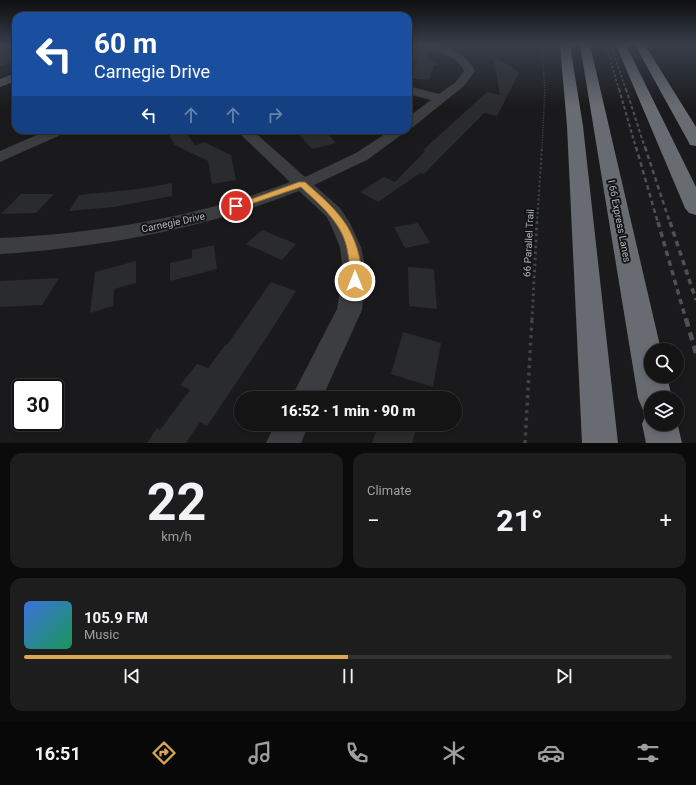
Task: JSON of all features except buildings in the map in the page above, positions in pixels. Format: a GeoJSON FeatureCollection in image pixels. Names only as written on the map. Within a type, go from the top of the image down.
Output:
{"type":"FeatureCollection","features":[{"type":"Feature","properties":{"kind":"highway"},"geometry":{"type":"LineString","coordinates":[[568,66],[575,126],[600,443]]}},
{"type":"Feature","properties":{"kind":"highway","name":"I 66 Express Lanes"},"geometry":{"type":"LineString","coordinates":[[589,66],[654,391]]}},
{"type":"Feature","properties":{"kind":"highway"},"geometry":{"type":"LineString","coordinates":[[630,66],[694,205]]}},
{"type":"Feature","properties":{"kind":"highway"},"geometry":{"type":"LineString","coordinates":[[652,66],[696,141]]}},
{"type":"Feature","properties":{"kind":"highway"},"geometry":{"type":"LineString","coordinates":[[661,431],[664,443]]}},
{"type":"Feature","properties":{"kind":"street"},"geometry":{"type":"LineString","coordinates":[[412,121],[465,79],[470,71],[468,66]]}},
{"type":"Feature","properties":{"kind":"street"},"geometry":{"type":"LineString","coordinates":[[412,91],[441,98]]}},
{"type":"Feature","properties":{"kind":"street"},"geometry":{"type":"LineString","coordinates":[[0,157],[51,134]]}},
{"type":"Feature","properties":{"kind":"street"},"geometry":{"type":"LineString","coordinates":[[247,134],[333,212],[343,226],[353,251],[356,268],[354,295],[350,310],[310,391]]}},
{"type":"Feature","properties":{"kind":"street","name":"Carnegie Drive"},"geometry":{"type":"LineString","coordinates":[[0,246],[51,243],[156,226],[214,213],[302,184],[346,165],[382,144],[396,134]]}},
{"type":"Feature","properties":{"kind":"street"},"geometry":{"type":"LineString","coordinates":[[283,443],[289,431]]}},
{"type":"Feature","properties":{"kind":"path","name":"66 Parallel Trail"},"geometry":{"type":"LineString","coordinates":[[525,443],[545,88],[543,66]]}},
{"type":"Feature","properties":{"kind":"railway"},"geometry":{"type":"LineString","coordinates":[[612,66],[619,90]]}},
{"type":"Feature","properties":{"kind":"railway"},"geometry":{"type":"LineString","coordinates":[[618,66],[626,90]]}},
{"type":"Feature","properties":{"kind":"railway"},"geometry":{"type":"LineString","coordinates":[[619,89],[636,148]]}},
{"type":"Feature","properties":{"kind":"railway"},"geometry":{"type":"LineString","coordinates":[[626,89],[645,148]]}},
{"type":"Feature","properties":{"kind":"railway"},"geometry":{"type":"LineString","coordinates":[[636,147],[658,223]]}},
{"type":"Feature","properties":{"kind":"railway"},"geometry":{"type":"LineString","coordinates":[[645,147],[670,223]]}},
{"type":"Feature","properties":{"kind":"railway"},"geometry":{"type":"LineString","coordinates":[[658,222],[686,320]]}},
{"type":"Feature","properties":{"kind":"railway"},"geometry":{"type":"LineString","coordinates":[[670,222],[696,300]]}},
{"type":"Feature","properties":{"kind":"railway"},"geometry":{"type":"LineString","coordinates":[[686,319],[696,353]]}},
{"type":"Feature","properties":{"kind":"route"},"geometry":{"type":"LineString","coordinates":[[236,206],[265,198],[302,184],[333,212],[343,226],[353,251],[356,268],[355,281]]}}]}
